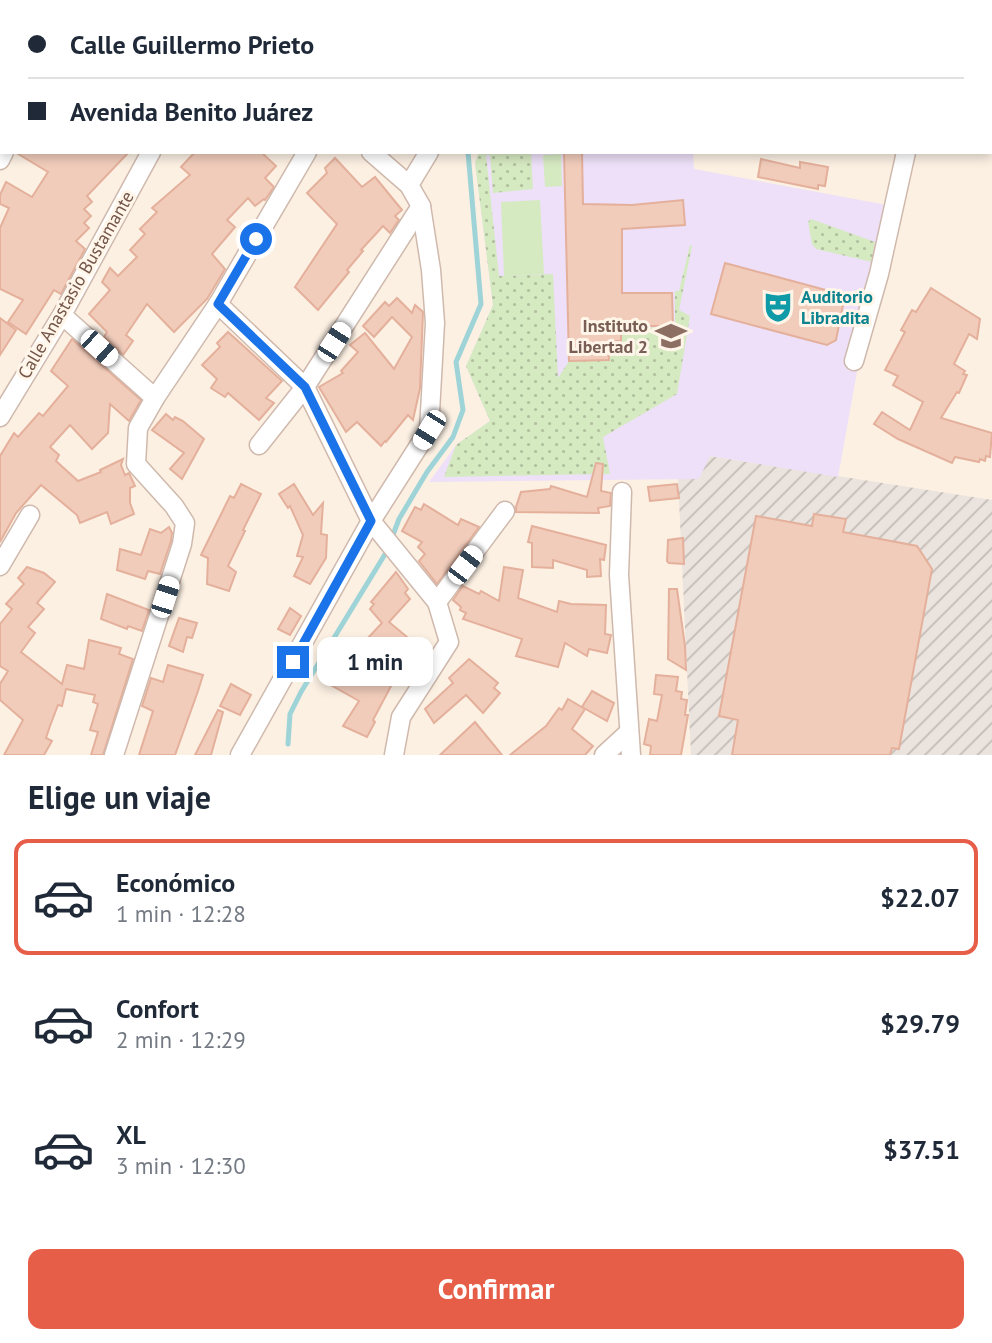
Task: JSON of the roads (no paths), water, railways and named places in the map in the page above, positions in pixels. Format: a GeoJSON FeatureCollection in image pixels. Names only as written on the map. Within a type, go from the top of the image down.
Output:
{"type":"FeatureCollection","features":[{"type":"Feature","properties":{"kind":"street","name":"Calle Anastasio Bustamante"},"geometry":{"type":"LineString","coordinates":[[0,417],[62,315],[150,154]]}},
{"type":"Feature","properties":{"kind":"street"},"geometry":{"type":"LineString","coordinates":[[114,755],[182,544],[186,523],[135,464],[138,428],[218,304],[306,154]]}},
{"type":"Feature","properties":{"kind":"street"},"geometry":{"type":"LineString","coordinates":[[240,755],[371,521],[429,430],[435,323],[431,270],[421,206],[409,185],[373,154]]}},
{"type":"Feature","properties":{"kind":"street"},"geometry":{"type":"LineString","coordinates":[[409,185],[428,154]]}},
{"type":"Feature","properties":{"kind":"street"},"geometry":{"type":"LineString","coordinates":[[854,361],[879,274],[906,154]]}},
{"type":"Feature","properties":{"kind":"street"},"geometry":{"type":"LineString","coordinates":[[260,445],[305,387],[421,206]]}},
{"type":"Feature","properties":{"kind":"street"},"geometry":{"type":"LineString","coordinates":[[218,304],[305,387],[371,521],[438,602],[449,642],[401,717],[394,755]]}},
{"type":"Feature","properties":{"kind":"street"},"geometry":{"type":"LineString","coordinates":[[62,315],[155,398]]}},
{"type":"Feature","properties":{"kind":"street"},"geometry":{"type":"LineString","coordinates":[[622,492],[619,575],[631,755]]}},
{"type":"Feature","properties":{"kind":"street"},"geometry":{"type":"LineString","coordinates":[[438,602],[505,511]]}},
{"type":"Feature","properties":{"kind":"street"},"geometry":{"type":"LineString","coordinates":[[0,566],[30,515]]}},
{"type":"Feature","properties":{"kind":"street"},"geometry":{"type":"LineString","coordinates":[[604,755],[629,732]]}},
{"type":"Feature","properties":{"kind":"waterway"},"geometry":{"type":"LineString","coordinates":[[288,744],[290,714],[301,692],[387,551],[399,519],[427,472],[453,437],[463,410],[456,362],[481,304],[468,154]]}},
{"type":"Feature","properties":{"kind":"place","name":"Auditorio Libradita"},"geometry":{"type":"Point","coordinates":[778,307]}},
{"type":"Feature","properties":{"kind":"place","name":"Instituto Libertad 2"},"geometry":{"type":"Point","coordinates":[671,336]}}]}
